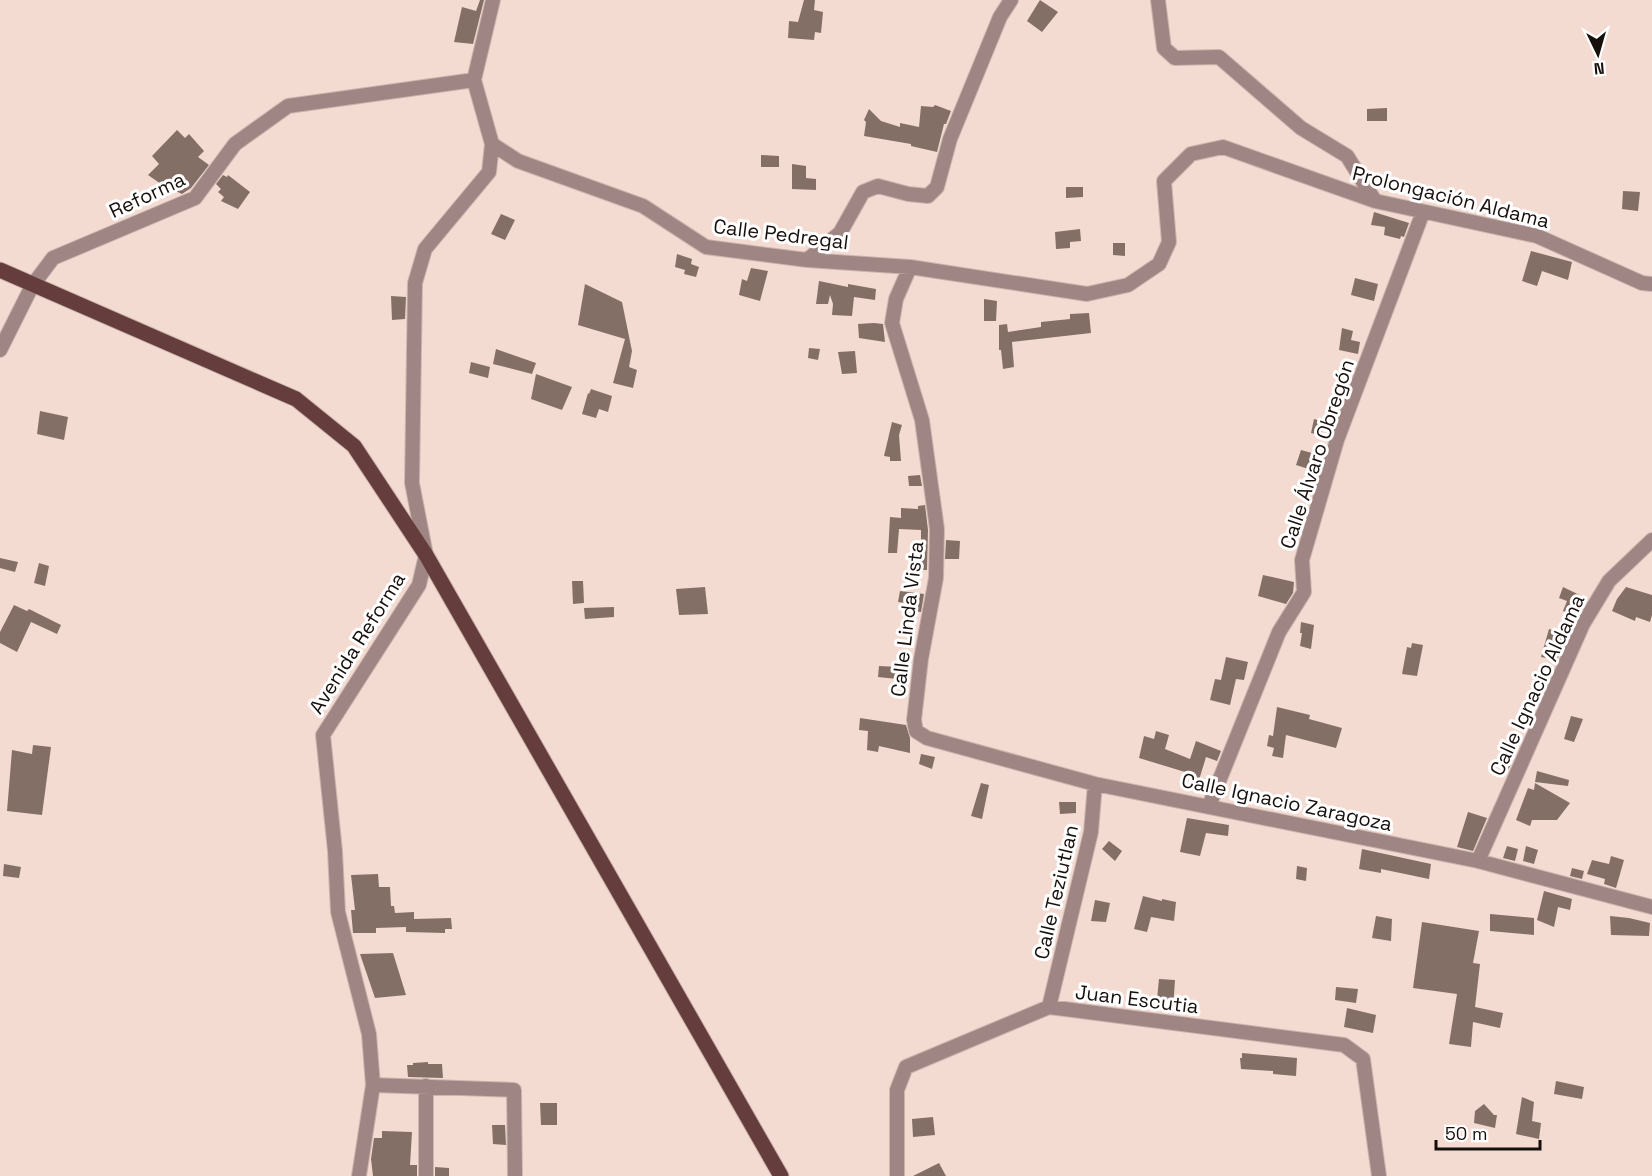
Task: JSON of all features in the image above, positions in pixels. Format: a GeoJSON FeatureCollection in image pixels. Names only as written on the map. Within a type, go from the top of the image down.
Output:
{"type":"FeatureCollection","features":[{"type":"Feature","properties":{"kind":"main road"},"geometry":{"type":"LineString","coordinates":[[0,270],[32,286],[296,399],[354,446],[426,555],[781,1176]]}},
{"type":"Feature","properties":{"kind":"street"},"geometry":{"type":"LineString","coordinates":[[474,80],[493,0]]}},
{"type":"Feature","properties":{"kind":"street"},"geometry":{"type":"LineString","coordinates":[[807,260],[840,233],[863,192],[878,186],[908,194],[928,196],[937,188],[950,139],[1000,17],[1011,0]]}},
{"type":"Feature","properties":{"kind":"street"},"geometry":{"type":"LineString","coordinates":[[1158,0],[1164,48],[1175,58],[1219,57],[1301,128],[1347,156],[1375,201]]}},
{"type":"Feature","properties":{"kind":"street","name":"Avenida Reforma"},"geometry":{"type":"LineString","coordinates":[[359,1176],[373,1085],[369,1034],[338,912],[335,852],[323,735],[419,585],[426,555],[412,483],[415,283],[425,249],[489,172],[492,144],[474,80]]}},
{"type":"Feature","properties":{"kind":"street","name":"Reforma"},"geometry":{"type":"LineString","coordinates":[[0,350],[32,286],[53,258],[195,198],[235,144],[288,106],[474,80]]}},
{"type":"Feature","properties":{"kind":"street","name":"Calle Pedregal"},"geometry":{"type":"LineString","coordinates":[[492,144],[518,161],[643,206],[706,247],[807,260],[910,267]]}},
{"type":"Feature","properties":{"kind":"street","name":"Prolongación Aldama"},"geometry":{"type":"LineString","coordinates":[[910,267],[1087,294],[1128,285],[1159,264],[1169,242],[1164,181],[1191,154],[1223,147],[1375,201],[1536,236],[1642,283],[1652,284]]}},
{"type":"Feature","properties":{"kind":"street","name":"Calle Álvaro Obregón"},"geometry":{"type":"LineString","coordinates":[[1209,806],[1279,632],[1304,592],[1302,560],[1337,440],[1423,212]]}},
{"type":"Feature","properties":{"kind":"street","name":"Calle Linda Vista"},"geometry":{"type":"LineString","coordinates":[[910,267],[896,299],[892,323],[922,420],[937,529],[936,578],[921,659],[914,720],[916,731]]}},
{"type":"Feature","properties":{"kind":"street","name":"Calle Ignacio Aldama"},"geometry":{"type":"LineString","coordinates":[[1478,861],[1583,624],[1609,581],[1652,540]]}},
{"type":"Feature","properties":{"kind":"street","name":"Calle Ignacio Zaragoza"},"geometry":{"type":"LineString","coordinates":[[916,731],[927,738],[1095,784],[1478,861],[1652,907]]}},
{"type":"Feature","properties":{"kind":"street","name":"Calle Teziutlan"},"geometry":{"type":"LineString","coordinates":[[1049,1007],[1091,832],[1095,784]]}},
{"type":"Feature","properties":{"kind":"street","name":"Juan Escutia"},"geometry":{"type":"LineString","coordinates":[[897,1176],[897,1090],[906,1067],[1049,1007],[1344,1045],[1364,1059],[1379,1176]]}},
{"type":"Feature","properties":{"kind":"street"},"geometry":{"type":"LineString","coordinates":[[373,1085],[514,1090],[514,1176]]}},
{"type":"Feature","properties":{"kind":"street"},"geometry":{"type":"LineString","coordinates":[[426,1086],[426,1176]]}},
{"type":"Feature","properties":{"kind":"building"},"geometry":{"type":"Polygon","coordinates":[[[480,0],[484,0],[473,44],[454,42],[462,7],[476,11],[480,0]]]}},
{"type":"Feature","properties":{"kind":"building"},"geometry":{"type":"Polygon","coordinates":[[[804,0],[815,0],[814,10],[823,12],[821,33],[815,32],[814,40],[788,38],[789,21],[798,22],[804,0]]]}},
{"type":"Feature","properties":{"kind":"building"},"geometry":{"type":"Polygon","coordinates":[[[1040,0],[1058,12],[1042,32],[1027,21],[1040,0]]]}},
{"type":"Feature","properties":{"kind":"building"},"geometry":{"type":"Polygon","coordinates":[[[935,105],[951,111],[944,124],[937,152],[911,146],[911,144],[864,136],[866,122],[864,120],[869,109],[881,121],[900,127],[900,123],[919,127],[921,106],[933,107],[935,105]]]}},
{"type":"Feature","properties":{"kind":"building"},"geometry":{"type":"Polygon","coordinates":[[[1387,108],[1387,121],[1367,121],[1367,109],[1387,108]]]}},
{"type":"Feature","properties":{"kind":"building"},"geometry":{"type":"Polygon","coordinates":[[[177,130],[185,138],[189,134],[204,151],[198,157],[209,165],[191,188],[182,194],[148,175],[159,164],[152,156],[177,130]]]}},
{"type":"Feature","properties":{"kind":"building"},"geometry":{"type":"Polygon","coordinates":[[[761,155],[779,156],[779,167],[761,167],[761,155]]]}},
{"type":"Feature","properties":{"kind":"building"},"geometry":{"type":"Polygon","coordinates":[[[792,164],[806,166],[806,178],[816,179],[816,190],[792,189],[792,164]]]}},
{"type":"Feature","properties":{"kind":"building"},"geometry":{"type":"Polygon","coordinates":[[[223,175],[227,177],[228,175],[250,192],[238,209],[221,201],[224,197],[218,192],[221,189],[216,184],[223,175]]]}},
{"type":"Feature","properties":{"kind":"building"},"geometry":{"type":"Polygon","coordinates":[[[1066,187],[1083,187],[1083,197],[1066,198],[1066,187]]]}},
{"type":"Feature","properties":{"kind":"building"},"geometry":{"type":"Polygon","coordinates":[[[1623,191],[1640,192],[1638,211],[1622,209],[1623,191]]]}},
{"type":"Feature","properties":{"kind":"building"},"geometry":{"type":"Polygon","coordinates":[[[1374,212],[1409,223],[1404,237],[1401,236],[1400,239],[1384,235],[1385,227],[1371,225],[1374,212]]]}},
{"type":"Feature","properties":{"kind":"building"},"geometry":{"type":"Polygon","coordinates":[[[501,214],[515,220],[505,240],[491,234],[501,214]]]}},
{"type":"Feature","properties":{"kind":"building"},"geometry":{"type":"Polygon","coordinates":[[[1080,229],[1081,241],[1070,242],[1070,248],[1056,249],[1055,232],[1080,229]]]}},
{"type":"Feature","properties":{"kind":"building"},"geometry":{"type":"Polygon","coordinates":[[[1113,243],[1125,243],[1125,256],[1113,255],[1113,243]]]}},
{"type":"Feature","properties":{"kind":"building"},"geometry":{"type":"Polygon","coordinates":[[[1531,251],[1572,262],[1568,280],[1542,271],[1537,286],[1522,281],[1531,251]]]}},
{"type":"Feature","properties":{"kind":"building"},"geometry":{"type":"Polygon","coordinates":[[[677,254],[692,259],[691,264],[699,267],[696,277],[684,274],[685,270],[675,267],[677,254]]]}},
{"type":"Feature","properties":{"kind":"building"},"geometry":{"type":"Polygon","coordinates":[[[751,268],[768,271],[760,301],[739,295],[742,279],[747,281],[751,268]]]}},
{"type":"Feature","properties":{"kind":"building"},"geometry":{"type":"Polygon","coordinates":[[[1355,278],[1378,284],[1374,301],[1351,295],[1355,278]]]}},
{"type":"Feature","properties":{"kind":"building"},"geometry":{"type":"Polygon","coordinates":[[[819,281],[848,287],[848,284],[876,289],[875,300],[854,297],[852,316],[832,315],[833,304],[830,295],[828,304],[816,304],[819,281]]]}},
{"type":"Feature","properties":{"kind":"building"},"geometry":{"type":"Polygon","coordinates":[[[585,284],[622,302],[632,351],[629,367],[637,370],[633,388],[613,383],[625,339],[578,325],[585,284]]]}},
{"type":"Feature","properties":{"kind":"building"},"geometry":{"type":"Polygon","coordinates":[[[391,296],[406,297],[405,319],[392,320],[391,296]]]}},
{"type":"Feature","properties":{"kind":"building"},"geometry":{"type":"Polygon","coordinates":[[[984,299],[997,301],[996,321],[984,321],[984,299]]]}},
{"type":"Feature","properties":{"kind":"building"},"geometry":{"type":"Polygon","coordinates":[[[1089,313],[1091,333],[1012,342],[1014,367],[1003,369],[1001,350],[999,350],[999,325],[1007,324],[1008,332],[1041,327],[1041,322],[1070,319],[1070,314],[1089,313]]]}},
{"type":"Feature","properties":{"kind":"building"},"geometry":{"type":"Polygon","coordinates":[[[858,324],[883,324],[885,342],[859,338],[858,324]]]}},
{"type":"Feature","properties":{"kind":"building"},"geometry":{"type":"Polygon","coordinates":[[[1342,328],[1353,331],[1351,340],[1360,342],[1358,354],[1339,350],[1342,328]]]}},
{"type":"Feature","properties":{"kind":"building"},"geometry":{"type":"Polygon","coordinates":[[[809,348],[820,349],[818,360],[808,358],[809,348]]]}},
{"type":"Feature","properties":{"kind":"building"},"geometry":{"type":"Polygon","coordinates":[[[496,349],[536,363],[532,374],[493,364],[496,349]]]}},
{"type":"Feature","properties":{"kind":"building"},"geometry":{"type":"Polygon","coordinates":[[[855,351],[857,373],[842,374],[838,352],[855,351]]]}},
{"type":"Feature","properties":{"kind":"building"},"geometry":{"type":"Polygon","coordinates":[[[471,362],[490,367],[488,378],[469,373],[471,362]]]}},
{"type":"Feature","properties":{"kind":"building"},"geometry":{"type":"Polygon","coordinates":[[[536,374],[572,387],[562,410],[531,399],[536,374]]]}},
{"type":"Feature","properties":{"kind":"building"},"geometry":{"type":"Polygon","coordinates":[[[591,389],[612,396],[608,412],[599,409],[596,418],[582,414],[591,389]]]}},
{"type":"Feature","properties":{"kind":"building"},"geometry":{"type":"Polygon","coordinates":[[[40,411],[68,417],[64,440],[37,434],[40,411]]]}},
{"type":"Feature","properties":{"kind":"building"},"geometry":{"type":"Polygon","coordinates":[[[1314,419],[1325,422],[1321,435],[1311,433],[1314,419]]]}},
{"type":"Feature","properties":{"kind":"building"},"geometry":{"type":"Polygon","coordinates":[[[892,422],[902,425],[899,435],[901,461],[890,461],[890,457],[884,456],[892,422]]]}},
{"type":"Feature","properties":{"kind":"building"},"geometry":{"type":"Polygon","coordinates":[[[1301,450],[1323,456],[1318,472],[1296,465],[1301,450]]]}},
{"type":"Feature","properties":{"kind":"building"},"geometry":{"type":"Polygon","coordinates":[[[920,475],[922,486],[909,486],[908,476],[920,475]]]}},
{"type":"Feature","properties":{"kind":"building"},"geometry":{"type":"Polygon","coordinates":[[[925,505],[928,530],[927,570],[911,570],[911,556],[921,556],[921,530],[899,529],[897,553],[888,553],[890,517],[901,518],[901,508],[918,509],[918,506],[925,505]]]}},
{"type":"Feature","properties":{"kind":"building"},"geometry":{"type":"Polygon","coordinates":[[[946,540],[960,541],[959,559],[945,559],[946,540]]]}},
{"type":"Feature","properties":{"kind":"building"},"geometry":{"type":"Polygon","coordinates":[[[0,558],[18,562],[15,572],[0,568],[0,558]]]}},
{"type":"Feature","properties":{"kind":"building"},"geometry":{"type":"Polygon","coordinates":[[[39,563],[49,566],[45,586],[34,583],[39,563]]]}},
{"type":"Feature","properties":{"kind":"building"},"geometry":{"type":"Polygon","coordinates":[[[1263,575],[1294,582],[1293,593],[1286,604],[1258,596],[1263,575]]]}},
{"type":"Feature","properties":{"kind":"building"},"geometry":{"type":"Polygon","coordinates":[[[572,581],[583,581],[584,603],[573,604],[572,581]]]}},
{"type":"Feature","properties":{"kind":"building"},"geometry":{"type":"Polygon","coordinates":[[[705,587],[708,614],[679,615],[676,589],[705,587]]]}},
{"type":"Feature","properties":{"kind":"building"},"geometry":{"type":"Polygon","coordinates":[[[1563,587],[1588,599],[1575,615],[1563,611],[1567,601],[1559,598],[1563,587]]]}},
{"type":"Feature","properties":{"kind":"building"},"geometry":{"type":"Polygon","coordinates":[[[1626,587],[1652,595],[1650,622],[1636,617],[1635,621],[1612,611],[1626,587]]]}},
{"type":"Feature","properties":{"kind":"building"},"geometry":{"type":"Polygon","coordinates":[[[900,591],[924,594],[921,612],[905,610],[905,603],[898,602],[900,591]]]}},
{"type":"Feature","properties":{"kind":"building"},"geometry":{"type":"Polygon","coordinates":[[[14,605],[27,611],[29,609],[61,625],[57,634],[31,622],[17,652],[0,643],[0,632],[14,605]]]}},
{"type":"Feature","properties":{"kind":"building"},"geometry":{"type":"Polygon","coordinates":[[[614,607],[614,617],[585,619],[584,608],[614,607]]]}},
{"type":"Feature","properties":{"kind":"building"},"geometry":{"type":"Polygon","coordinates":[[[1301,622],[1314,625],[1311,649],[1300,646],[1301,622]]]}},
{"type":"Feature","properties":{"kind":"building"},"geometry":{"type":"Polygon","coordinates":[[[1549,629],[1568,635],[1557,660],[1541,657],[1549,629]]]}},
{"type":"Feature","properties":{"kind":"building"},"geometry":{"type":"Polygon","coordinates":[[[1412,643],[1423,645],[1417,676],[1402,674],[1407,647],[1411,648],[1412,643]]]}},
{"type":"Feature","properties":{"kind":"building"},"geometry":{"type":"Polygon","coordinates":[[[1226,657],[1248,662],[1244,680],[1236,679],[1230,705],[1210,700],[1215,679],[1221,680],[1226,657]]]}},
{"type":"Feature","properties":{"kind":"building"},"geometry":{"type":"Polygon","coordinates":[[[879,666],[898,667],[897,679],[878,677],[879,666]]]}},
{"type":"Feature","properties":{"kind":"building"},"geometry":{"type":"Polygon","coordinates":[[[1277,707],[1310,715],[1309,719],[1342,728],[1336,748],[1286,735],[1283,758],[1272,756],[1274,748],[1267,746],[1269,735],[1273,736],[1277,707]]]}},
{"type":"Feature","properties":{"kind":"building"},"geometry":{"type":"Polygon","coordinates":[[[1571,716],[1583,719],[1574,742],[1564,739],[1571,716]]]}},
{"type":"Feature","properties":{"kind":"building"},"geometry":{"type":"Polygon","coordinates":[[[860,718],[906,725],[910,738],[910,753],[879,746],[878,752],[867,750],[868,731],[859,730],[860,718]]]}},
{"type":"Feature","properties":{"kind":"building"},"geometry":{"type":"Polygon","coordinates":[[[1156,731],[1169,735],[1165,749],[1190,759],[1196,741],[1221,751],[1217,761],[1206,757],[1199,780],[1184,775],[1185,772],[1139,758],[1144,736],[1154,739],[1156,731]]]}},
{"type":"Feature","properties":{"kind":"building"},"geometry":{"type":"Polygon","coordinates":[[[33,745],[51,747],[42,815],[7,811],[12,750],[32,754],[33,745]]]}},
{"type":"Feature","properties":{"kind":"building"},"geometry":{"type":"Polygon","coordinates":[[[921,754],[935,757],[932,769],[919,764],[921,754]]]}},
{"type":"Feature","properties":{"kind":"building"},"geometry":{"type":"Polygon","coordinates":[[[1502,756],[1513,760],[1508,770],[1497,766],[1502,756]]]}},
{"type":"Feature","properties":{"kind":"building"},"geometry":{"type":"Polygon","coordinates":[[[1537,771],[1569,780],[1568,786],[1535,782],[1537,771]]]}},
{"type":"Feature","properties":{"kind":"building"},"geometry":{"type":"Polygon","coordinates":[[[981,783],[989,785],[982,819],[971,816],[981,783]]]}},
{"type":"Feature","properties":{"kind":"building"},"geometry":{"type":"Polygon","coordinates":[[[1535,783],[1570,803],[1557,820],[1532,820],[1530,826],[1516,820],[1528,788],[1534,790],[1535,783]]]}},
{"type":"Feature","properties":{"kind":"building"},"geometry":{"type":"Polygon","coordinates":[[[1059,802],[1076,802],[1076,813],[1060,814],[1059,802]]]}},
{"type":"Feature","properties":{"kind":"building"},"geometry":{"type":"Polygon","coordinates":[[[1468,812],[1487,818],[1473,851],[1457,847],[1468,812]]]}},
{"type":"Feature","properties":{"kind":"building"},"geometry":{"type":"Polygon","coordinates":[[[1187,818],[1229,825],[1228,836],[1206,833],[1200,856],[1180,852],[1187,818]]]}},
{"type":"Feature","properties":{"kind":"building"},"geometry":{"type":"Polygon","coordinates":[[[1109,841],[1122,851],[1115,861],[1102,849],[1109,841]]]}},
{"type":"Feature","properties":{"kind":"building"},"geometry":{"type":"Polygon","coordinates":[[[1507,846],[1518,849],[1515,861],[1503,858],[1507,846]]]}},
{"type":"Feature","properties":{"kind":"building"},"geometry":{"type":"Polygon","coordinates":[[[1526,846],[1538,850],[1534,864],[1523,861],[1526,846]]]}},
{"type":"Feature","properties":{"kind":"building"},"geometry":{"type":"Polygon","coordinates":[[[1362,849],[1431,864],[1429,879],[1381,869],[1381,873],[1359,869],[1362,849]]]}},
{"type":"Feature","properties":{"kind":"building"},"geometry":{"type":"Polygon","coordinates":[[[1611,856],[1624,860],[1616,888],[1604,884],[1605,879],[1587,874],[1592,860],[1609,864],[1611,856]]]}},
{"type":"Feature","properties":{"kind":"building"},"geometry":{"type":"Polygon","coordinates":[[[4,864],[21,867],[19,878],[3,876],[4,864]]]}},
{"type":"Feature","properties":{"kind":"building"},"geometry":{"type":"Polygon","coordinates":[[[1297,866],[1307,868],[1306,881],[1296,879],[1297,866]]]}},
{"type":"Feature","properties":{"kind":"building"},"geometry":{"type":"Polygon","coordinates":[[[1572,868],[1584,871],[1582,879],[1570,876],[1572,868]]]}},
{"type":"Feature","properties":{"kind":"building"},"geometry":{"type":"Polygon","coordinates":[[[378,874],[379,887],[390,887],[391,906],[394,906],[395,913],[414,912],[414,919],[451,918],[452,929],[445,929],[445,933],[406,932],[406,927],[376,928],[376,933],[353,933],[351,910],[355,910],[351,875],[378,874]]]}},
{"type":"Feature","properties":{"kind":"building"},"geometry":{"type":"Polygon","coordinates":[[[1544,891],[1572,899],[1570,910],[1558,907],[1554,927],[1537,920],[1544,891]]]}},
{"type":"Feature","properties":{"kind":"building"},"geometry":{"type":"Polygon","coordinates":[[[1143,896],[1176,902],[1174,921],[1151,917],[1147,932],[1134,929],[1143,896]]]}},
{"type":"Feature","properties":{"kind":"building"},"geometry":{"type":"Polygon","coordinates":[[[1095,900],[1110,903],[1106,922],[1091,921],[1095,900]]]}},
{"type":"Feature","properties":{"kind":"building"},"geometry":{"type":"Polygon","coordinates":[[[1490,914],[1534,918],[1534,935],[1490,931],[1490,914]]]}},
{"type":"Feature","properties":{"kind":"building"},"geometry":{"type":"Polygon","coordinates":[[[1376,916],[1392,919],[1391,941],[1372,938],[1376,916]]]}},
{"type":"Feature","properties":{"kind":"building"},"geometry":{"type":"Polygon","coordinates":[[[1610,916],[1650,923],[1649,936],[1611,935],[1610,916]]]}},
{"type":"Feature","properties":{"kind":"building"},"geometry":{"type":"Polygon","coordinates":[[[1422,922],[1479,931],[1473,963],[1480,964],[1475,1007],[1503,1013],[1500,1028],[1473,1022],[1471,1047],[1449,1044],[1457,994],[1413,988],[1422,922]]]}},
{"type":"Feature","properties":{"kind":"building"},"geometry":{"type":"Polygon","coordinates":[[[393,953],[406,995],[375,998],[360,954],[393,953]]]}},
{"type":"Feature","properties":{"kind":"building"},"geometry":{"type":"Polygon","coordinates":[[[1159,979],[1175,980],[1173,1010],[1156,1009],[1159,979]]]}},
{"type":"Feature","properties":{"kind":"building"},"geometry":{"type":"Polygon","coordinates":[[[1336,987],[1358,989],[1356,1003],[1335,1000],[1336,987]]]}},
{"type":"Feature","properties":{"kind":"building"},"geometry":{"type":"Polygon","coordinates":[[[1347,1008],[1376,1015],[1373,1033],[1344,1027],[1347,1008]]]}},
{"type":"Feature","properties":{"kind":"building"},"geometry":{"type":"Polygon","coordinates":[[[1242,1053],[1297,1058],[1296,1076],[1273,1074],[1273,1071],[1241,1069],[1242,1053]]]}},
{"type":"Feature","properties":{"kind":"building"},"geometry":{"type":"Polygon","coordinates":[[[428,1062],[428,1064],[442,1064],[443,1078],[408,1077],[407,1065],[428,1062]]]}},
{"type":"Feature","properties":{"kind":"building"},"geometry":{"type":"Polygon","coordinates":[[[1556,1081],[1584,1087],[1582,1099],[1554,1094],[1556,1081]]]}},
{"type":"Feature","properties":{"kind":"building"},"geometry":{"type":"Polygon","coordinates":[[[1522,1097],[1534,1102],[1532,1121],[1541,1123],[1539,1139],[1516,1134],[1522,1097]]]}},
{"type":"Feature","properties":{"kind":"building"},"geometry":{"type":"Polygon","coordinates":[[[540,1103],[557,1103],[557,1125],[541,1125],[540,1103]]]}},
{"type":"Feature","properties":{"kind":"building"},"geometry":{"type":"Polygon","coordinates":[[[1484,1104],[1494,1115],[1497,1115],[1495,1128],[1474,1123],[1475,1111],[1484,1104]]]}},
{"type":"Feature","properties":{"kind":"building"},"geometry":{"type":"Polygon","coordinates":[[[933,1117],[935,1135],[913,1137],[912,1119],[933,1117]]]}},
{"type":"Feature","properties":{"kind":"building"},"geometry":{"type":"Polygon","coordinates":[[[492,1125],[505,1125],[506,1145],[493,1144],[492,1125]]]}},
{"type":"Feature","properties":{"kind":"building"},"geometry":{"type":"Polygon","coordinates":[[[382,1131],[412,1132],[410,1165],[417,1165],[417,1176],[373,1176],[371,1159],[374,1138],[382,1138],[382,1131]]]}},
{"type":"Feature","properties":{"kind":"building"},"geometry":{"type":"Polygon","coordinates":[[[939,1163],[946,1176],[913,1176],[939,1163]]]}},
{"type":"Feature","properties":{"kind":"building"},"geometry":{"type":"Polygon","coordinates":[[[435,1167],[449,1168],[449,1176],[435,1176],[435,1167]]]}}]}
